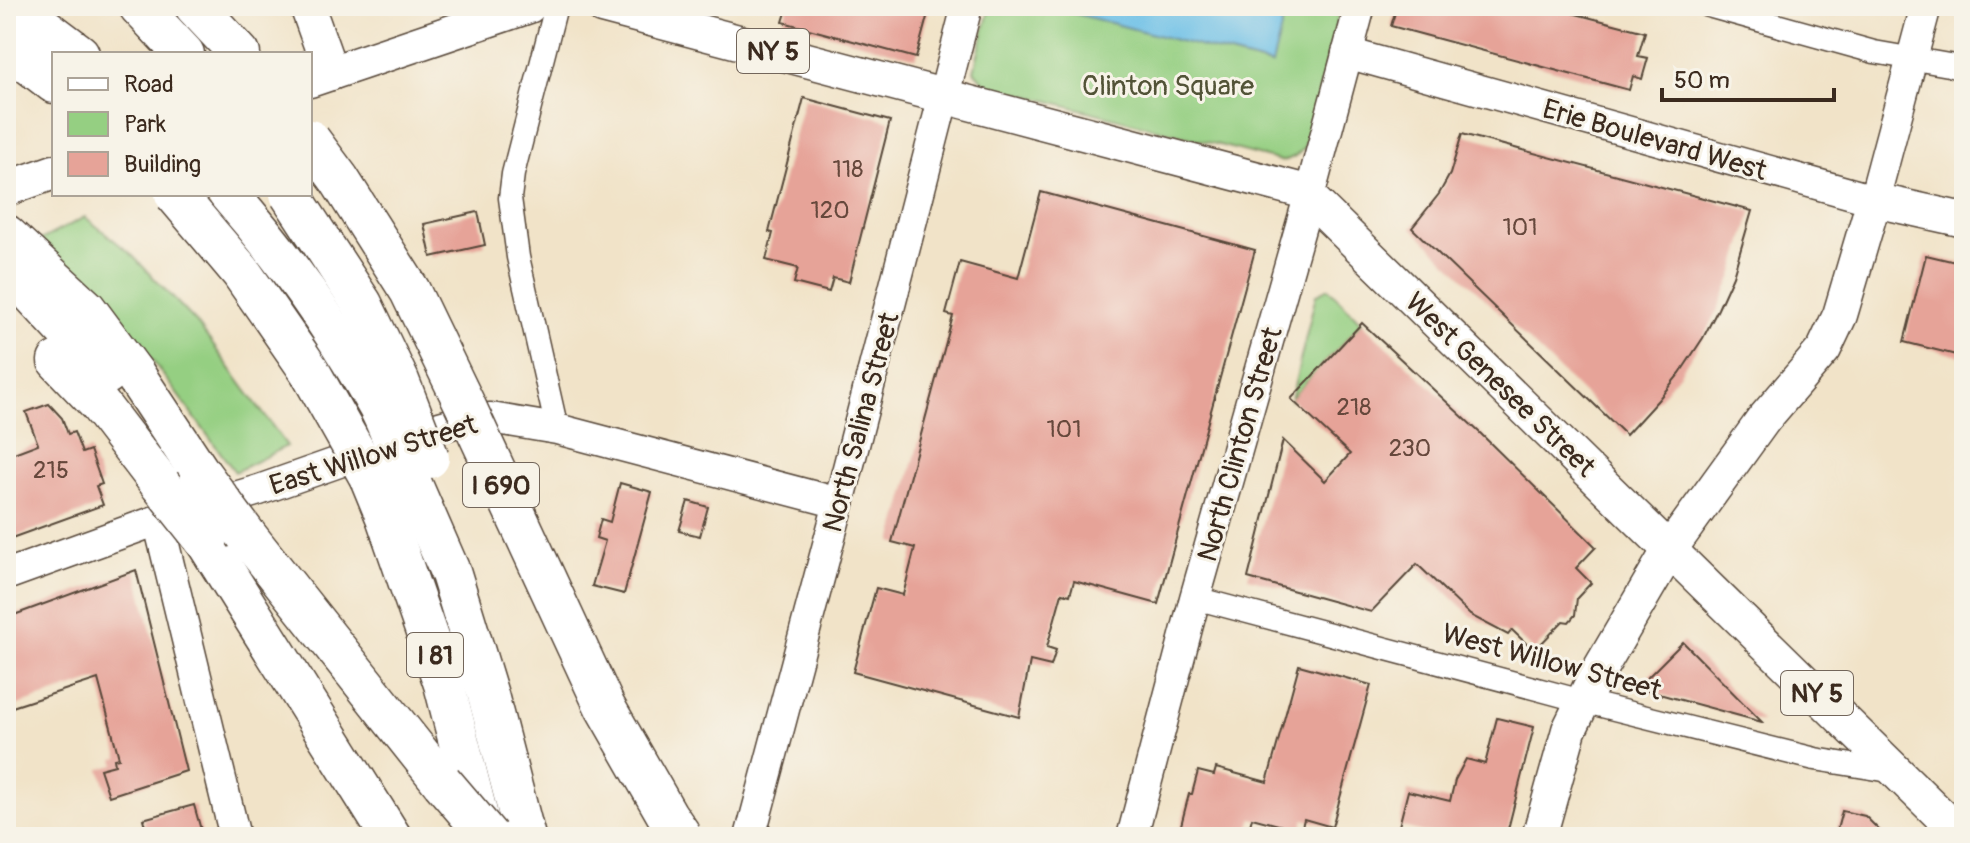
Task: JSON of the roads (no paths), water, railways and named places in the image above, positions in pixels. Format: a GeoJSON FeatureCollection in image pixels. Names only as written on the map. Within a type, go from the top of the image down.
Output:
{"type":"FeatureCollection","features":[{"type":"Feature","properties":{"kind":"highway"},"geometry":{"type":"LineString","coordinates":[[15,6],[76,52]]}},
{"type":"Feature","properties":{"kind":"highway"},"geometry":{"type":"LineString","coordinates":[[139,6],[182,52]]}},
{"type":"Feature","properties":{"kind":"highway"},"geometry":{"type":"LineString","coordinates":[[195,6],[238,52]]}},
{"type":"Feature","properties":{"kind":"highway"},"geometry":{"type":"LineString","coordinates":[[6,46],[52,81]]}},
{"type":"Feature","properties":{"kind":"highway","name":"I 690"},"geometry":{"type":"LineString","coordinates":[[312,143],[339,179],[410,291],[605,707],[682,837]]}},
{"type":"Feature","properties":{"kind":"highway","name":"I 81"},"geometry":{"type":"LineString","coordinates":[[177,196],[241,272],[309,370],[400,464]]}},
{"type":"Feature","properties":{"kind":"highway","name":"I 81"},"geometry":{"type":"LineString","coordinates":[[231,196],[291,269],[379,409],[400,464],[451,574],[488,695],[525,837]]}},
{"type":"Feature","properties":{"kind":"highway"},"geometry":{"type":"LineString","coordinates":[[291,196],[362,304],[399,381],[400,464]]}},
{"type":"Feature","properties":{"kind":"highway"},"geometry":{"type":"LineString","coordinates":[[10,249],[86,309],[246,535],[486,837]]}},
{"type":"Feature","properties":{"kind":"highway"},"geometry":{"type":"LineString","coordinates":[[6,305],[99,404],[160,503],[207,543],[391,837]]}},
{"type":"Feature","properties":{"kind":"highway","name":"I 81"},"geometry":{"type":"LineString","coordinates":[[400,464],[391,531],[444,684],[486,837]]}},
{"type":"Feature","properties":{"kind":"main road"},"geometry":{"type":"LineString","coordinates":[[307,6],[320,77],[529,6]]}},
{"type":"Feature","properties":{"kind":"main road","name":"NY 5"},"geometry":{"type":"LineString","coordinates":[[602,6],[944,95]]}},
{"type":"Feature","properties":{"kind":"main road","name":"West Genesee Street"},"geometry":{"type":"LineString","coordinates":[[944,95],[1299,190],[1309,197],[1963,837]]}},
{"type":"Feature","properties":{"kind":"main road"},"geometry":{"type":"LineString","coordinates":[[6,189],[52,173]]}},
{"type":"Feature","properties":{"kind":"main road"},"geometry":{"type":"LineString","coordinates":[[1539,837],[1569,730],[1582,701],[1670,549],[1764,419],[1824,349],[1840,315],[1874,200]]}},
{"type":"Feature","properties":{"kind":"main road","name":"Erie Boulevard West"},"geometry":{"type":"LineString","coordinates":[[1874,200],[1964,220]]}},
{"type":"Feature","properties":{"kind":"street"},"geometry":{"type":"LineString","coordinates":[[556,6],[513,174],[510,198],[518,257],[557,429]]}},
{"type":"Feature","properties":{"kind":"street","name":"North Salina Street"},"geometry":{"type":"LineString","coordinates":[[750,837],[967,6]]}},
{"type":"Feature","properties":{"kind":"street","name":"North Clinton Street"},"geometry":{"type":"LineString","coordinates":[[1132,837],[1195,598],[1360,6]]}},
{"type":"Feature","properties":{"kind":"street"},"geometry":{"type":"LineString","coordinates":[[1708,6],[1874,52],[1964,70]]}},
{"type":"Feature","properties":{"kind":"street"},"geometry":{"type":"LineString","coordinates":[[1874,200],[1926,6]]}},
{"type":"Feature","properties":{"kind":"street","name":"Erie Boulevard West"},"geometry":{"type":"LineString","coordinates":[[1347,53],[1874,200]]}},
{"type":"Feature","properties":{"kind":"street","name":"East Willow Street"},"geometry":{"type":"LineString","coordinates":[[6,575],[160,503],[259,490],[465,420],[491,418],[557,429],[839,503]]}},
{"type":"Feature","properties":{"kind":"street"},"geometry":{"type":"LineString","coordinates":[[160,503],[235,837]]}},
{"type":"Feature","properties":{"kind":"street","name":"West Willow Street"},"geometry":{"type":"LineString","coordinates":[[1195,598],[1582,701],[1815,759],[1897,773]]}},
{"type":"Feature","properties":{"kind":"water"},"geometry":{"type":"Polygon","coordinates":[[[1067,6],[1286,8],[1272,65],[1065,11],[1067,6]]]}},
{"type":"Feature","properties":{"kind":"park label","name":"Clinton Square"},"geometry":{"type":"Point","coordinates":[1168,85]}}]}
